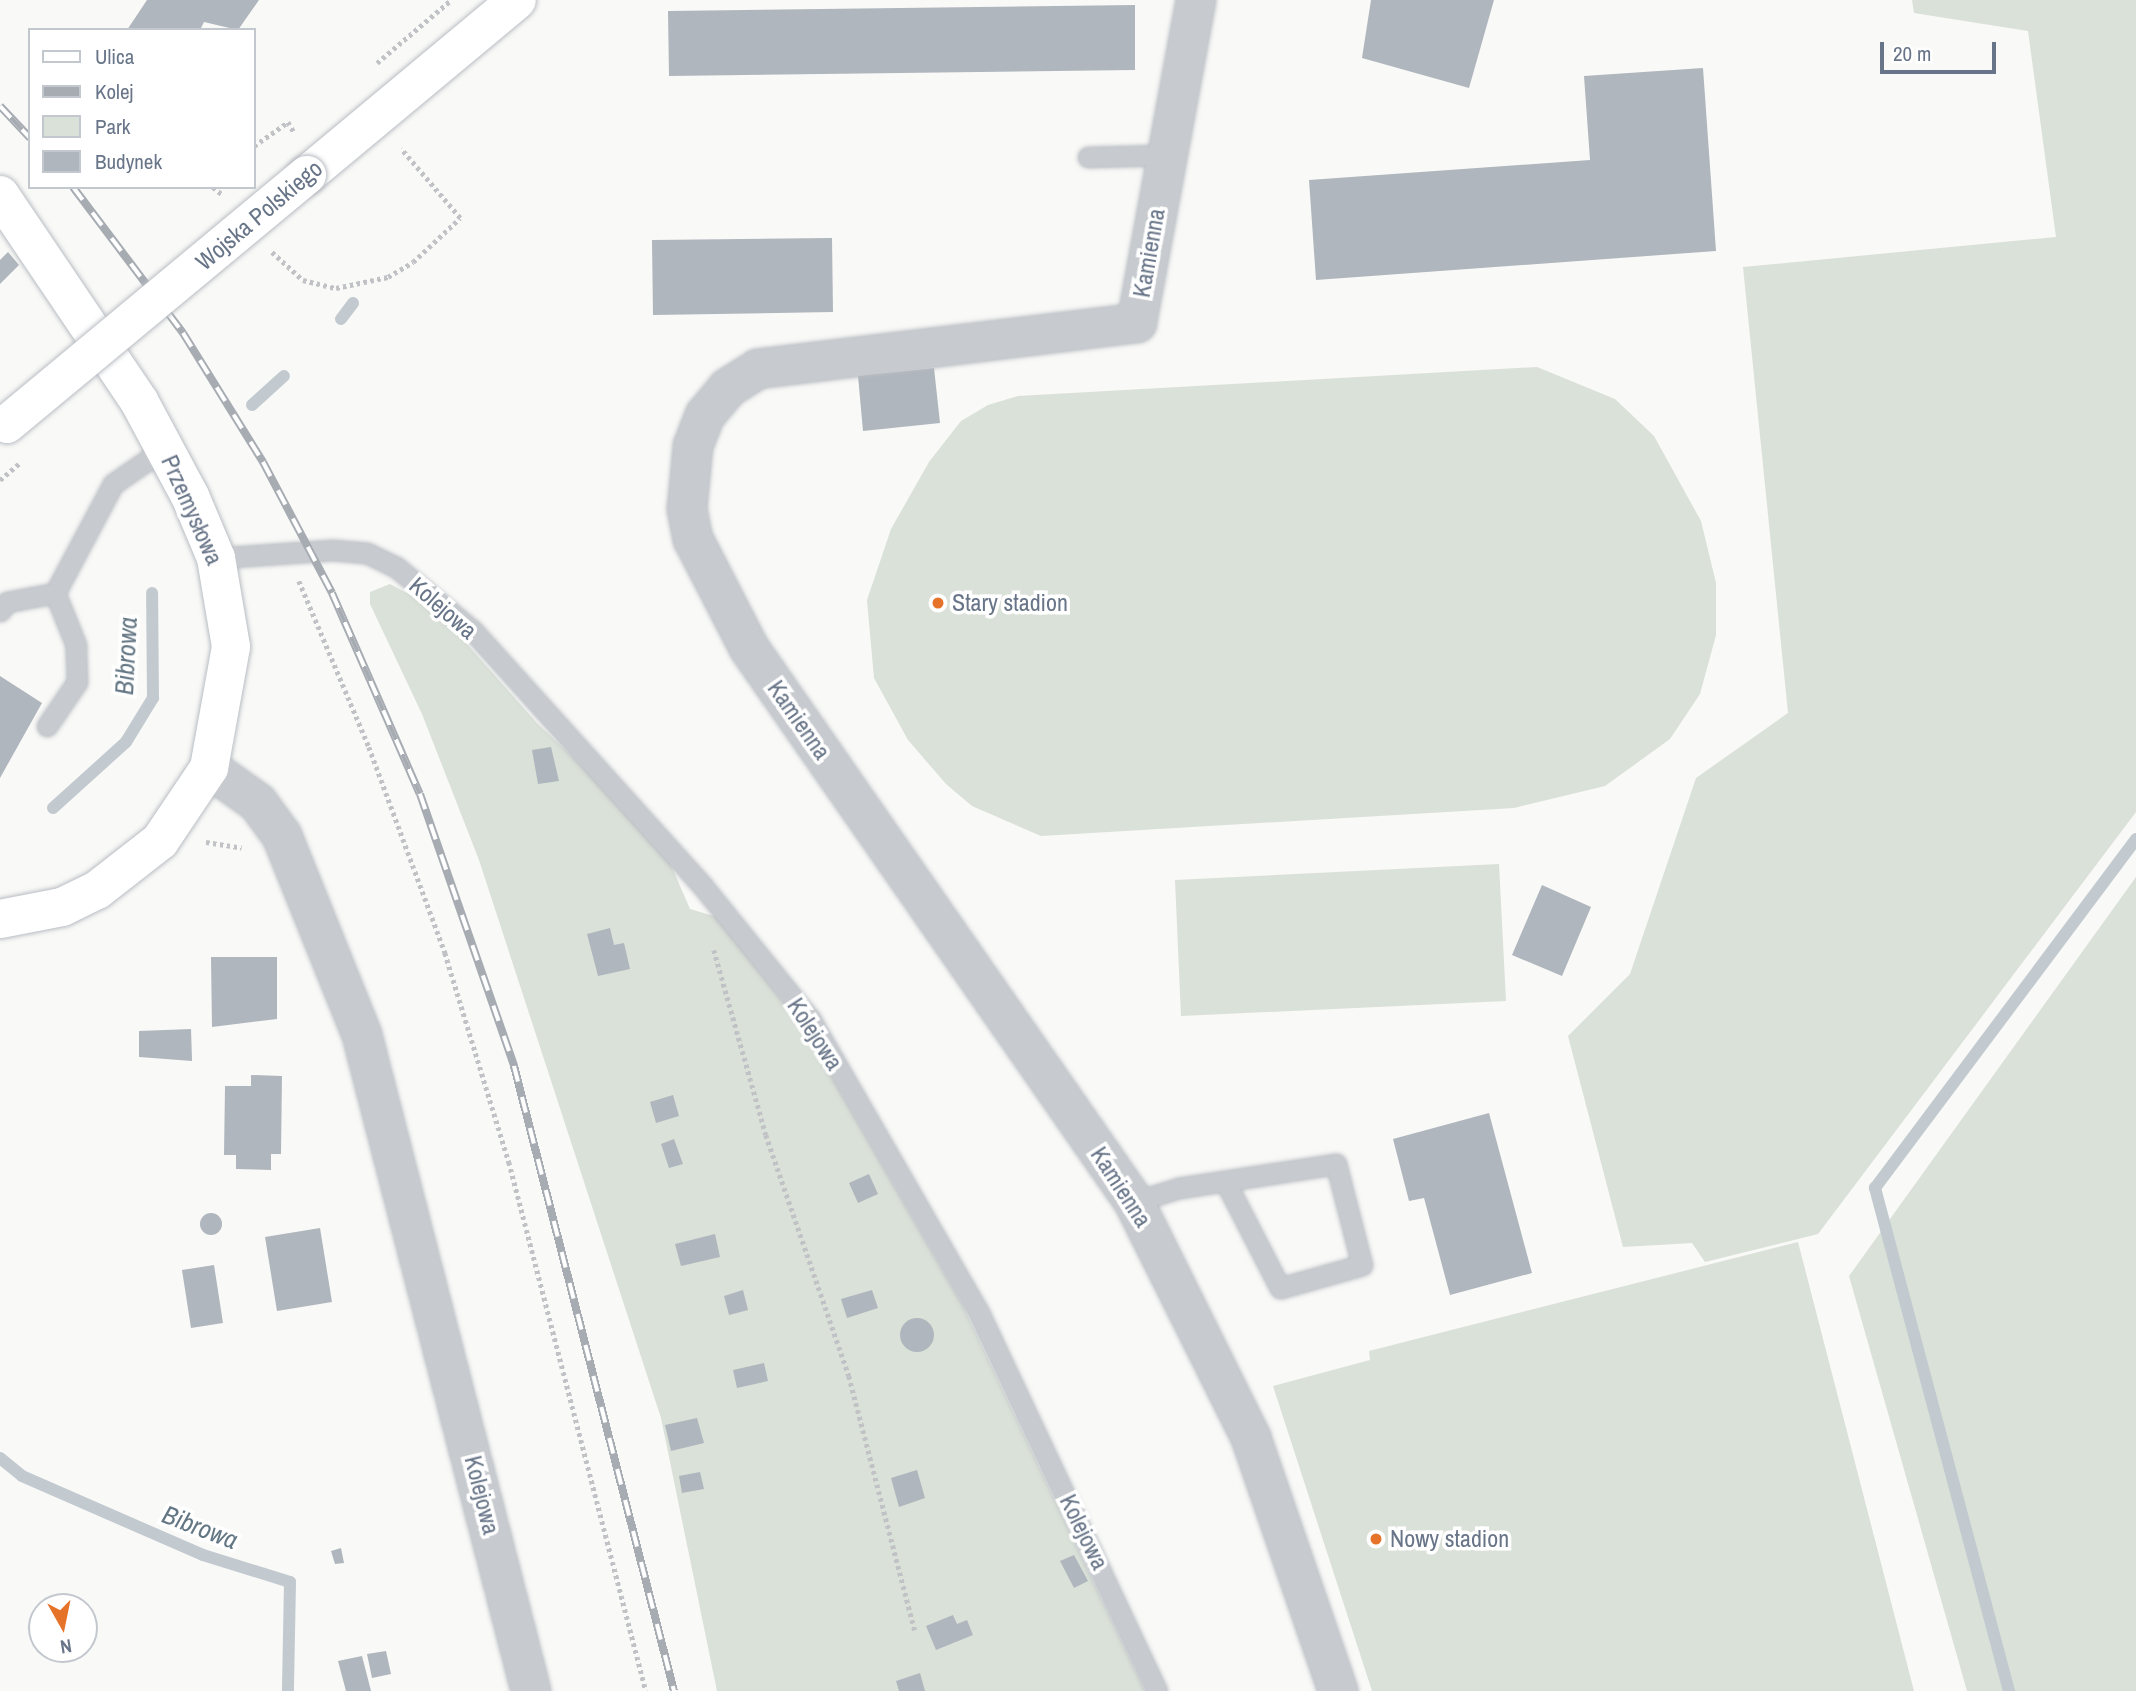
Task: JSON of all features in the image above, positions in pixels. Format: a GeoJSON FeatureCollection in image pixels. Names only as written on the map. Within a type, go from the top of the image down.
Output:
{"type":"FeatureCollection","features":[{"type":"Feature","properties":{"kind":"main road","name":"Wojska Polskiego"},"geometry":{"type":"LineString","coordinates":[[4,427],[517,0]]}},
{"type":"Feature","properties":{"kind":"main road","name":"Przemysłowa"},"geometry":{"type":"LineString","coordinates":[[0,195],[165,448],[216,558],[231,648],[209,768],[184,812],[127,872],[62,907],[0,919]]}},
{"type":"Feature","properties":{"kind":"street","name":"Kamienna"},"geometry":{"type":"LineString","coordinates":[[1196,0],[1137,323],[758,369],[728,388],[705,415],[688,489],[693,539],[749,648],[1134,1202],[1251,1438],[1338,1691]]}},
{"type":"Feature","properties":{"kind":"street","name":"Kolejowa"},"geometry":{"type":"LineString","coordinates":[[209,768],[258,803],[282,836],[362,1035],[531,1691]]}},
{"type":"Feature","properties":{"kind":"lane"},"geometry":{"type":"LineString","coordinates":[[1087,157],[1167,155]]}},
{"type":"Feature","properties":{"kind":"lane"},"geometry":{"type":"LineString","coordinates":[[55,593],[113,484],[165,448]]}},
{"type":"Feature","properties":{"kind":"lane","name":"Kolejowa"},"geometry":{"type":"LineString","coordinates":[[216,558],[287,556],[310,549],[367,553],[440,602],[629,798],[701,884],[810,1019],[978,1311],[1157,1691]]}},
{"type":"Feature","properties":{"kind":"lane"},"geometry":{"type":"LineString","coordinates":[[0,611],[7,602],[55,593]]}},
{"type":"Feature","properties":{"kind":"lane"},"geometry":{"type":"LineString","coordinates":[[47,726],[77,682],[76,645],[55,593]]}},
{"type":"Feature","properties":{"kind":"lane"},"geometry":{"type":"LineString","coordinates":[[1134,1202],[1225,1181],[1336,1164],[1362,1265],[1280,1289],[1225,1181]]}},
{"type":"Feature","properties":{"kind":"path"},"geometry":{"type":"LineString","coordinates":[[383,54],[451,0]]}},
{"type":"Feature","properties":{"kind":"path"},"geometry":{"type":"LineString","coordinates":[[256,145],[288,122],[294,132]]}},
{"type":"Feature","properties":{"kind":"path"},"geometry":{"type":"LineString","coordinates":[[262,241],[288,271],[316,286],[388,277],[413,262],[460,218],[401,149]]}},
{"type":"Feature","properties":{"kind":"path"},"geometry":{"type":"LineString","coordinates":[[215,189],[227,200]]}},
{"type":"Feature","properties":{"kind":"path"},"geometry":{"type":"LineString","coordinates":[[0,480],[32,453]]}},
{"type":"Feature","properties":{"kind":"path"},"geometry":{"type":"LineString","coordinates":[[287,556],[369,747],[445,953],[509,1162],[646,1691]]}},
{"type":"Feature","properties":{"kind":"path"},"geometry":{"type":"LineString","coordinates":[[199,841],[251,849]]}},
{"type":"Feature","properties":{"kind":"path"},"geometry":{"type":"LineString","coordinates":[[701,884],[766,1135],[849,1376],[915,1632]]}},
{"type":"Feature","properties":{"kind":"green space"},"geometry":{"type":"Polygon","coordinates":[[[1912,0],[2136,0],[2136,812],[1818,1234],[1705,1262],[1692,1243],[1623,1247],[1568,1036],[1630,974],[1696,778],[1788,713],[1743,267],[2056,237],[2028,31],[1914,13],[1912,0]]]}},
{"type":"Feature","properties":{"kind":"green space"},"geometry":{"type":"Polygon","coordinates":[[[1537,367],[1615,399],[1654,436],[1701,521],[1716,583],[1716,635],[1700,694],[1670,739],[1605,786],[1514,808],[1041,836],[972,806],[946,784],[908,740],[874,678],[867,600],[891,529],[929,462],[961,421],[988,405],[1018,396],[1537,367]]]}},
{"type":"Feature","properties":{"kind":"green space"},"geometry":{"type":"Polygon","coordinates":[[[390,584],[435,608],[537,723],[624,806],[668,858],[690,909],[717,917],[805,1030],[963,1306],[1145,1691],[717,1691],[661,1418],[479,860],[422,714],[370,604],[370,592],[390,584]]]}},
{"type":"Feature","properties":{"kind":"green space"},"geometry":{"type":"Polygon","coordinates":[[[1499,864],[1506,1001],[1181,1016],[1175,880],[1499,864]]]}},
{"type":"Feature","properties":{"kind":"green space"},"geometry":{"type":"Polygon","coordinates":[[[2136,877],[2136,1691],[1967,1691],[1849,1276],[2136,877]]]}},
{"type":"Feature","properties":{"kind":"green space"},"geometry":{"type":"Polygon","coordinates":[[[1798,1242],[1914,1691],[1372,1691],[1273,1386],[1370,1360],[1369,1351],[1798,1242]]]}},
{"type":"Feature","properties":{"kind":"building"},"geometry":{"type":"Polygon","coordinates":[[[147,0],[259,0],[239,28],[204,22],[201,28],[128,28],[147,0]]]}},
{"type":"Feature","properties":{"kind":"building"},"geometry":{"type":"Polygon","coordinates":[[[1371,0],[1494,0],[1469,88],[1362,58],[1371,0]]]}},
{"type":"Feature","properties":{"kind":"building"},"geometry":{"type":"Polygon","coordinates":[[[1135,5],[1135,70],[669,76],[668,11],[1135,5]]]}},
{"type":"Feature","properties":{"kind":"building"},"geometry":{"type":"Polygon","coordinates":[[[1703,68],[1716,251],[1316,280],[1309,180],[1590,160],[1584,76],[1703,68]]]}},
{"type":"Feature","properties":{"kind":"building"},"geometry":{"type":"Polygon","coordinates":[[[832,238],[833,312],[653,315],[652,240],[832,238]]]}},
{"type":"Feature","properties":{"kind":"building"},"geometry":{"type":"Polygon","coordinates":[[[8,252],[19,265],[0,284],[0,260],[8,252]]]}},
{"type":"Feature","properties":{"kind":"building"},"geometry":{"type":"Polygon","coordinates":[[[934,368],[940,423],[863,431],[858,376],[934,368]]]}},
{"type":"Feature","properties":{"kind":"building"},"geometry":{"type":"Polygon","coordinates":[[[0,676],[42,703],[0,778],[0,676]]]}},
{"type":"Feature","properties":{"kind":"building"},"geometry":{"type":"Polygon","coordinates":[[[551,747],[559,781],[538,784],[532,750],[551,747]]]}},
{"type":"Feature","properties":{"kind":"building"},"geometry":{"type":"Polygon","coordinates":[[[1542,885],[1591,907],[1562,976],[1512,955],[1542,885]]]}},
{"type":"Feature","properties":{"kind":"building"},"geometry":{"type":"Polygon","coordinates":[[[610,928],[614,945],[624,943],[630,969],[598,976],[587,934],[610,928]]]}},
{"type":"Feature","properties":{"kind":"building"},"geometry":{"type":"Polygon","coordinates":[[[211,957],[277,957],[277,1019],[212,1027],[211,957]]]}},
{"type":"Feature","properties":{"kind":"building"},"geometry":{"type":"Polygon","coordinates":[[[191,1029],[192,1061],[139,1057],[139,1031],[191,1029]]]}},
{"type":"Feature","properties":{"kind":"building"},"geometry":{"type":"Polygon","coordinates":[[[251,1075],[282,1076],[281,1154],[271,1154],[271,1170],[236,1169],[236,1155],[224,1155],[225,1086],[251,1086],[251,1075]]]}},
{"type":"Feature","properties":{"kind":"building"},"geometry":{"type":"Polygon","coordinates":[[[673,1095],[679,1116],[656,1123],[650,1102],[673,1095]]]}},
{"type":"Feature","properties":{"kind":"building"},"geometry":{"type":"Polygon","coordinates":[[[1489,1113],[1532,1273],[1450,1295],[1424,1198],[1409,1201],[1393,1139],[1489,1113]]]}},
{"type":"Feature","properties":{"kind":"building"},"geometry":{"type":"Polygon","coordinates":[[[674,1139],[683,1164],[669,1168],[661,1144],[674,1139]]]}},
{"type":"Feature","properties":{"kind":"building"},"geometry":{"type":"Polygon","coordinates":[[[869,1174],[878,1194],[858,1203],[849,1183],[869,1174]]]}},
{"type":"Feature","properties":{"kind":"building"},"geometry":{"type":"Polygon","coordinates":[[[211,1213],[219,1216],[222,1224],[219,1232],[211,1235],[203,1232],[200,1224],[203,1216],[211,1213]]]}},
{"type":"Feature","properties":{"kind":"building"},"geometry":{"type":"Polygon","coordinates":[[[320,1228],[332,1302],[277,1311],[265,1237],[320,1228]]]}},
{"type":"Feature","properties":{"kind":"building"},"geometry":{"type":"Polygon","coordinates":[[[715,1234],[720,1257],[681,1266],[675,1244],[715,1234]]]}},
{"type":"Feature","properties":{"kind":"building"},"geometry":{"type":"Polygon","coordinates":[[[214,1265],[223,1323],[191,1328],[182,1270],[214,1265]]]}},
{"type":"Feature","properties":{"kind":"building"},"geometry":{"type":"Polygon","coordinates":[[[743,1290],[748,1310],[729,1315],[724,1296],[743,1290]]]}},
{"type":"Feature","properties":{"kind":"building"},"geometry":{"type":"Polygon","coordinates":[[[872,1290],[878,1308],[847,1318],[841,1299],[872,1290]]]}},
{"type":"Feature","properties":{"kind":"building"},"geometry":{"type":"Polygon","coordinates":[[[917,1318],[929,1323],[934,1335],[929,1347],[917,1352],[905,1347],[900,1335],[905,1323],[917,1318]]]}},
{"type":"Feature","properties":{"kind":"building"},"geometry":{"type":"Polygon","coordinates":[[[764,1363],[768,1381],[737,1388],[733,1370],[764,1363]]]}},
{"type":"Feature","properties":{"kind":"building"},"geometry":{"type":"Polygon","coordinates":[[[697,1418],[704,1443],[671,1451],[665,1425],[697,1418]]]}},
{"type":"Feature","properties":{"kind":"building"},"geometry":{"type":"Polygon","coordinates":[[[917,1470],[925,1498],[899,1507],[891,1478],[917,1470]]]}},
{"type":"Feature","properties":{"kind":"building"},"geometry":{"type":"Polygon","coordinates":[[[700,1472],[704,1489],[682,1493],[679,1476],[700,1472]]]}},
{"type":"Feature","properties":{"kind":"building"},"geometry":{"type":"Polygon","coordinates":[[[341,1548],[344,1563],[335,1564],[331,1551],[341,1548]]]}},
{"type":"Feature","properties":{"kind":"building"},"geometry":{"type":"Polygon","coordinates":[[[1074,1555],[1088,1581],[1074,1588],[1060,1561],[1074,1555]]]}},
{"type":"Feature","properties":{"kind":"building"},"geometry":{"type":"Polygon","coordinates":[[[953,1615],[957,1624],[967,1620],[973,1635],[936,1650],[926,1626],[953,1615]]]}},
{"type":"Feature","properties":{"kind":"building"},"geometry":{"type":"Polygon","coordinates":[[[386,1651],[391,1674],[372,1678],[367,1654],[386,1651]]]}},
{"type":"Feature","properties":{"kind":"building"},"geometry":{"type":"Polygon","coordinates":[[[362,1656],[371,1691],[346,1691],[338,1661],[362,1656]]]}},
{"type":"Feature","properties":{"kind":"building"},"geometry":{"type":"Polygon","coordinates":[[[920,1673],[925,1691],[899,1691],[896,1681],[920,1673]]]}},
{"type":"Feature","properties":{"kind":"waterway","name":"Bibrowa"},"geometry":{"type":"LineString","coordinates":[[341,319],[353,303]]}},
{"type":"Feature","properties":{"kind":"waterway","name":"Bibrowa"},"geometry":{"type":"LineString","coordinates":[[252,405],[284,376]]}},
{"type":"Feature","properties":{"kind":"waterway","name":"Bibrowa"},"geometry":{"type":"LineString","coordinates":[[53,808],[126,742],[153,698],[152,593]]}},
{"type":"Feature","properties":{"kind":"waterway"},"geometry":{"type":"LineString","coordinates":[[2009,1691],[1875,1188],[2136,839]]}},
{"type":"Feature","properties":{"kind":"waterway","name":"Bibrowa"},"geometry":{"type":"LineString","coordinates":[[0,1458],[22,1476],[203,1555],[290,1582],[288,1691]]}},
{"type":"Feature","properties":{"kind":"railway"},"geometry":{"type":"LineString","coordinates":[[0,106],[28,136]]}},
{"type":"Feature","properties":{"kind":"railway"},"geometry":{"type":"LineString","coordinates":[[75,189],[183,333],[263,462],[332,593],[420,794],[514,1066],[674,1691]]}},
{"type":"Feature","properties":{"kind":"place","name":"Stary stadion"},"geometry":{"type":"Point","coordinates":[938,603]}},
{"type":"Feature","properties":{"kind":"place","name":"Nowy stadion"},"geometry":{"type":"Point","coordinates":[1376,1539]}}]}
